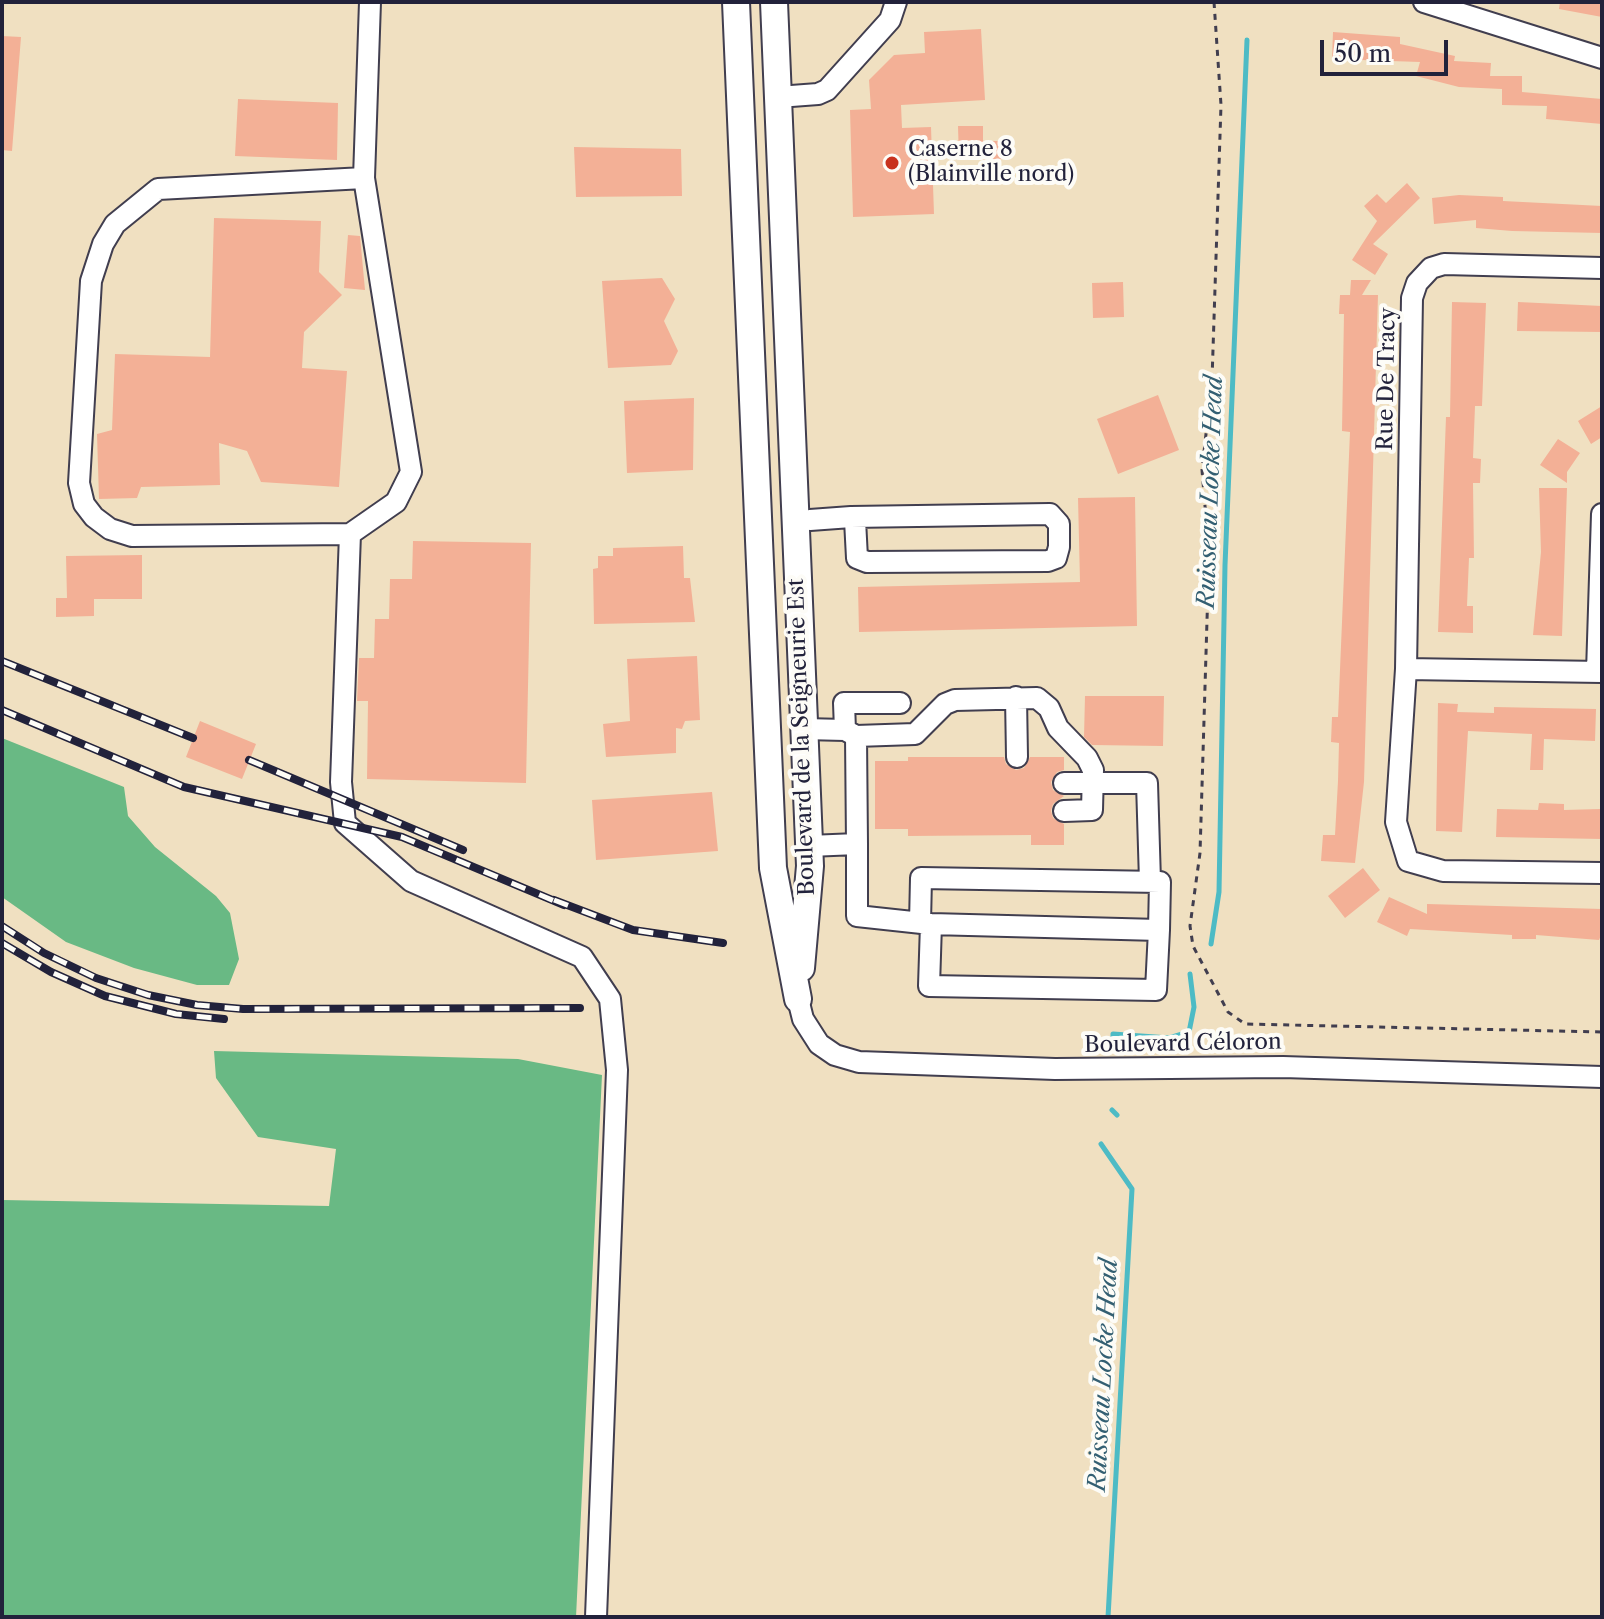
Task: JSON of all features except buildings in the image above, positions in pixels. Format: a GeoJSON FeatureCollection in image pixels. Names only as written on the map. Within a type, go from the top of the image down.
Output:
{"type":"FeatureCollection","features":[{"type":"Feature","properties":{"kind":"main road","name":"Boulevard de la Seigneurie Est"},"geometry":{"type":"LineString","coordinates":[[736,2],[773,868],[798,999]]}},
{"type":"Feature","properties":{"kind":"main road","name":"Boulevard de la Seigneurie Est"},"geometry":{"type":"LineString","coordinates":[[774,2],[791,438],[802,511],[804,729],[809,846],[798,999]]}},
{"type":"Feature","properties":{"kind":"main road"},"geometry":{"type":"LineString","coordinates":[[746,245],[783,244]]}},
{"type":"Feature","properties":{"kind":"main road"},"geometry":{"type":"LineString","coordinates":[[749,300],[786,299]]}},
{"type":"Feature","properties":{"kind":"main road"},"geometry":{"type":"LineString","coordinates":[[755,440],[791,438]]}},
{"type":"Feature","properties":{"kind":"main road"},"geometry":{"type":"LineString","coordinates":[[758,503],[802,511]]}},
{"type":"Feature","properties":{"kind":"main road"},"geometry":{"type":"LineString","coordinates":[[767,731],[804,729]]}},
{"type":"Feature","properties":{"kind":"street"},"geometry":{"type":"LineString","coordinates":[[364,178],[158,189],[115,224],[103,244],[91,281],[79,483],[84,504],[94,517],[117,532],[132,536],[350,534],[396,502],[411,472],[364,178],[370,2]]}},
{"type":"Feature","properties":{"kind":"street"},"geometry":{"type":"LineString","coordinates":[[778,97],[818,94],[827,90],[890,20],[896,2]]}},
{"type":"Feature","properties":{"kind":"street"},"geometry":{"type":"LineString","coordinates":[[1424,2],[1602,58]]}},
{"type":"Feature","properties":{"kind":"street","name":"Rue De Tracy"},"geometry":{"type":"LineString","coordinates":[[1406,669],[1412,298],[1417,283],[1431,268],[1444,264],[1602,268]]}},
{"type":"Feature","properties":{"kind":"street"},"geometry":{"type":"LineString","coordinates":[[802,511],[851,517],[1050,514],[1059,524],[1059,547],[1056,558],[1048,561],[867,562],[857,558],[855,520],[851,517]]}},
{"type":"Feature","properties":{"kind":"street"},"geometry":{"type":"LineString","coordinates":[[1602,514],[1600,672],[1406,669],[1396,822],[1408,861],[1443,871],[1602,873]]}},
{"type":"Feature","properties":{"kind":"street"},"geometry":{"type":"LineString","coordinates":[[350,534],[341,782],[345,823],[411,881],[582,957],[610,999],[617,1070],[596,1617]]}},
{"type":"Feature","properties":{"kind":"street"},"geometry":{"type":"LineString","coordinates":[[804,729],[915,734],[945,704],[955,700],[1016,697],[1044,702],[1062,733],[1091,763],[1092,810],[1064,811]]}},
{"type":"Feature","properties":{"kind":"street"},"geometry":{"type":"LineString","coordinates":[[1016,697],[1017,757]]}},
{"type":"Feature","properties":{"kind":"street"},"geometry":{"type":"LineString","coordinates":[[900,703],[844,703],[851,733],[857,916],[926,924],[1159,930]]}},
{"type":"Feature","properties":{"kind":"street"},"geometry":{"type":"LineString","coordinates":[[1064,783],[1147,783],[1150,881]]}},
{"type":"Feature","properties":{"kind":"street"},"geometry":{"type":"LineString","coordinates":[[809,846],[857,844]]}},
{"type":"Feature","properties":{"kind":"street"},"geometry":{"type":"LineString","coordinates":[[921,878],[1160,882],[1156,990],[929,986],[926,924],[921,878]]}},
{"type":"Feature","properties":{"kind":"street","name":"Boulevard Céloron"},"geometry":{"type":"LineString","coordinates":[[798,999],[803,1019],[819,1044],[835,1055],[859,1062],[1066,1069],[1294,1067],[1602,1077]]}},
{"type":"Feature","properties":{"kind":"path","name":"Boulevard Céloron"},"geometry":{"type":"LineString","coordinates":[[1214,2],[1221,105],[1212,380],[1202,470],[1209,554],[1200,853],[1190,936],[1228,1012],[1239,1023],[1602,1032]]}},
{"type":"Feature","properties":{"kind":"green space"},"geometry":{"type":"Polygon","coordinates":[[[2,738],[124,787],[128,816],[155,847],[216,896],[230,913],[239,959],[229,985],[197,985],[134,968],[66,942],[2,897],[2,738]]]}},
{"type":"Feature","properties":{"kind":"green space"},"geometry":{"type":"Polygon","coordinates":[[[214,1051],[518,1059],[602,1075],[576,1617],[2,1617],[2,1200],[329,1206],[336,1149],[258,1137],[216,1078],[214,1051]]]}},
{"type":"Feature","properties":{"kind":"waterway","name":"Ruisseau Locke Head"},"geometry":{"type":"LineString","coordinates":[[1211,944],[1219,892],[1225,565],[1247,40]]}},
{"type":"Feature","properties":{"kind":"waterway","name":"Ruisseau Locke Head"},"geometry":{"type":"LineString","coordinates":[[1113,1039],[1113,1034],[1169,1038],[1189,1032],[1194,1007],[1190,974]]}},
{"type":"Feature","properties":{"kind":"waterway","name":"Ruisseau Locke Head"},"geometry":{"type":"LineString","coordinates":[[1112,1110],[1117,1115]]}},
{"type":"Feature","properties":{"kind":"waterway","name":"Ruisseau Locke Head"},"geometry":{"type":"LineString","coordinates":[[1101,1144],[1132,1189],[1108,1617]]}},
{"type":"Feature","properties":{"kind":"railway"},"geometry":{"type":"LineString","coordinates":[[2,661],[193,738]]}},
{"type":"Feature","properties":{"kind":"railway"},"geometry":{"type":"LineString","coordinates":[[2,710],[184,787],[402,837],[564,905]]}},
{"type":"Feature","properties":{"kind":"railway"},"geometry":{"type":"LineString","coordinates":[[249,760],[463,850]]}},
{"type":"Feature","properties":{"kind":"railway"},"geometry":{"type":"LineString","coordinates":[[554,900],[633,930],[723,943]]}},
{"type":"Feature","properties":{"kind":"railway"},"geometry":{"type":"LineString","coordinates":[[2,926],[44,953],[96,978],[148,995],[197,1005],[243,1009],[580,1008]]}},
{"type":"Feature","properties":{"kind":"railway"},"geometry":{"type":"LineString","coordinates":[[2,943],[51,972],[105,996],[176,1014],[224,1019]]}},
{"type":"Feature","properties":{"kind":"place","name":"Caserne 8 (Blainville nord)"},"geometry":{"type":"Point","coordinates":[892,163]}}]}
